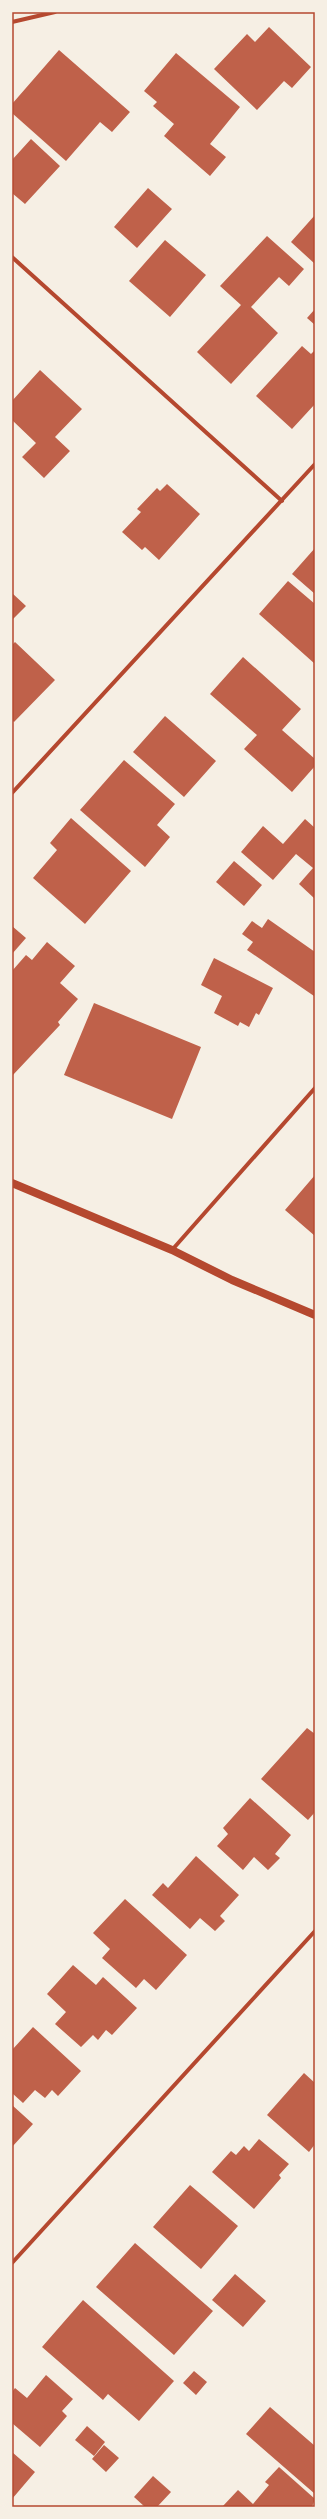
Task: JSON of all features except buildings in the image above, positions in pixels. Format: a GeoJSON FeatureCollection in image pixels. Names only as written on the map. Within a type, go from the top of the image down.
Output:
{"type":"FeatureCollection","features":[{"type":"Feature","properties":{"kind":"main road"},"geometry":{"type":"LineString","coordinates":[[12,1183],[172,1250],[232,1280],[315,1315]]}},
{"type":"Feature","properties":{"kind":"street"},"geometry":{"type":"LineString","coordinates":[[12,22],[55,12]]}},
{"type":"Feature","properties":{"kind":"street"},"geometry":{"type":"LineString","coordinates":[[12,257],[282,501]]}},
{"type":"Feature","properties":{"kind":"street"},"geometry":{"type":"LineString","coordinates":[[12,793],[315,464]]}},
{"type":"Feature","properties":{"kind":"street"},"geometry":{"type":"LineString","coordinates":[[172,1250],[315,1088]]}},
{"type":"Feature","properties":{"kind":"street"},"geometry":{"type":"LineString","coordinates":[[12,2263],[315,1931]]}}]}
